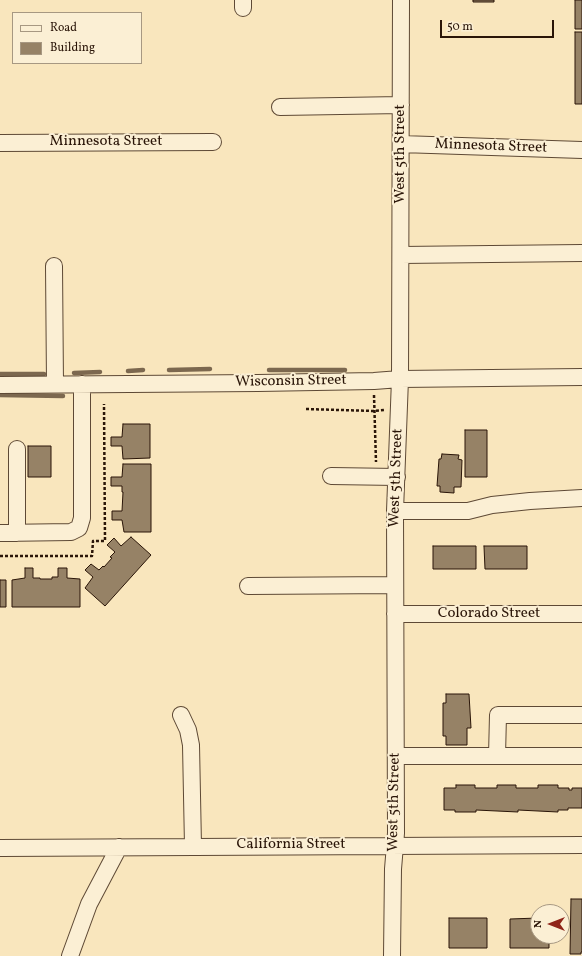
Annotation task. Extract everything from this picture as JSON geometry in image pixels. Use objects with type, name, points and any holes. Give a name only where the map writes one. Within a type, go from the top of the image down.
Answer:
[{"type":"street","name":"West 5th Street","points":[[392,956],[396,756],[396,510],[400,379],[401,0]]},
{"type":"street","points":[[280,106],[401,105]]},
{"type":"street","name":"Minnesota Street","points":[[0,143],[213,142]]},
{"type":"street","name":"Minnesota Street","points":[[401,144],[582,150]]},
{"type":"street","points":[[401,255],[582,253]]},
{"type":"street","points":[[54,266],[55,384]]},
{"type":"street","name":"Wisconsin Street","points":[[0,384],[374,381],[400,379],[582,377]]},
{"type":"street","points":[[0,533],[71,532],[79,528],[82,518],[82,384]]},
{"type":"street","points":[[17,449],[17,533]]},
{"type":"street","points":[[331,476],[397,477]]},
{"type":"street","points":[[396,510],[468,511],[492,505],[582,498]]},
{"type":"street","points":[[248,586],[395,584]]},
{"type":"street","name":"Colorado Street","points":[[395,614],[582,614]]},
{"type":"street","points":[[182,715],[188,730],[191,745],[193,846]]},
{"type":"street","points":[[497,756],[498,715],[582,715]]},
{"type":"street","points":[[396,756],[582,756]]},
{"type":"street","name":"California Street","points":[[0,848],[582,845]]},
{"type":"street","points":[[70,956],[89,904],[119,847]]},
{"type":"path","points":[[374,381],[377,477]]},
{"type":"path","points":[[306,409],[374,411],[399,409]]},
{"type":"building","points":[[473,0],[494,0],[494,2],[473,2]]},
{"type":"building","points":[[575,0],[582,0],[582,29],[575,29]]},
{"type":"building","points":[[575,32],[582,32],[582,104],[575,104]]},
{"type":"building","points":[[123,424],[150,424],[150,458],[123,459],[122,446],[111,446],[111,437],[122,437]]},
{"type":"building","points":[[465,430],[487,430],[487,477],[465,477]]},
{"type":"building","points":[[28,446],[51,446],[51,477],[28,477]]},
{"type":"building","points":[[442,454],[459,455],[458,459],[462,460],[461,487],[454,487],[454,493],[440,492],[440,486],[437,486],[439,459],[441,459]]},
{"type":"building","points":[[123,464],[151,464],[151,532],[124,532],[122,520],[112,520],[112,511],[122,511],[123,492],[122,486],[111,486],[111,477],[122,477]]},
{"type":"building","points":[[131,537],[151,555],[105,606],[85,588],[93,577],[85,570],[91,564],[99,570],[103,566],[104,567],[115,552],[107,545],[114,538],[121,546]]},
{"type":"building","points":[[433,546],[476,546],[476,569],[433,569]]},
{"type":"building","points":[[484,546],[527,546],[527,569],[485,569]]},
{"type":"building","points":[[25,568],[33,568],[33,578],[52,579],[52,577],[58,577],[58,568],[67,568],[67,578],[80,579],[80,607],[12,607],[12,580],[25,578]]},
{"type":"building","points":[[0,580],[6,580],[6,607],[0,607]]},
{"type":"building","points":[[446,694],[469,694],[471,728],[467,728],[467,745],[446,745],[446,736],[443,736],[443,703],[446,703]]},
{"type":"building","points":[[456,785],[475,785],[475,788],[497,788],[497,785],[516,785],[516,788],[538,788],[538,785],[558,785],[558,788],[569,788],[569,790],[572,790],[572,788],[582,788],[582,808],[568,808],[568,810],[558,810],[558,812],[476,810],[476,812],[455,812],[455,810],[444,810],[444,788],[456,788]]},
{"type":"building","points":[[571,899],[582,899],[581,954],[570,954]]},
{"type":"building","points":[[449,918],[487,918],[487,948],[449,948]]},
{"type":"building","points":[[530,918],[530,944],[549,944],[549,948],[510,948],[510,919]]},
{"type":"waterway","points":[[169,370],[210,369]]},
{"type":"waterway","points":[[128,371],[143,370]]},
{"type":"waterway","points":[[269,370],[345,370]]},
{"type":"waterway","points":[[74,373],[100,372]]},
{"type":"waterway","points":[[0,374],[44,374]]},
{"type":"waterway","points":[[0,395],[63,396]]}]
